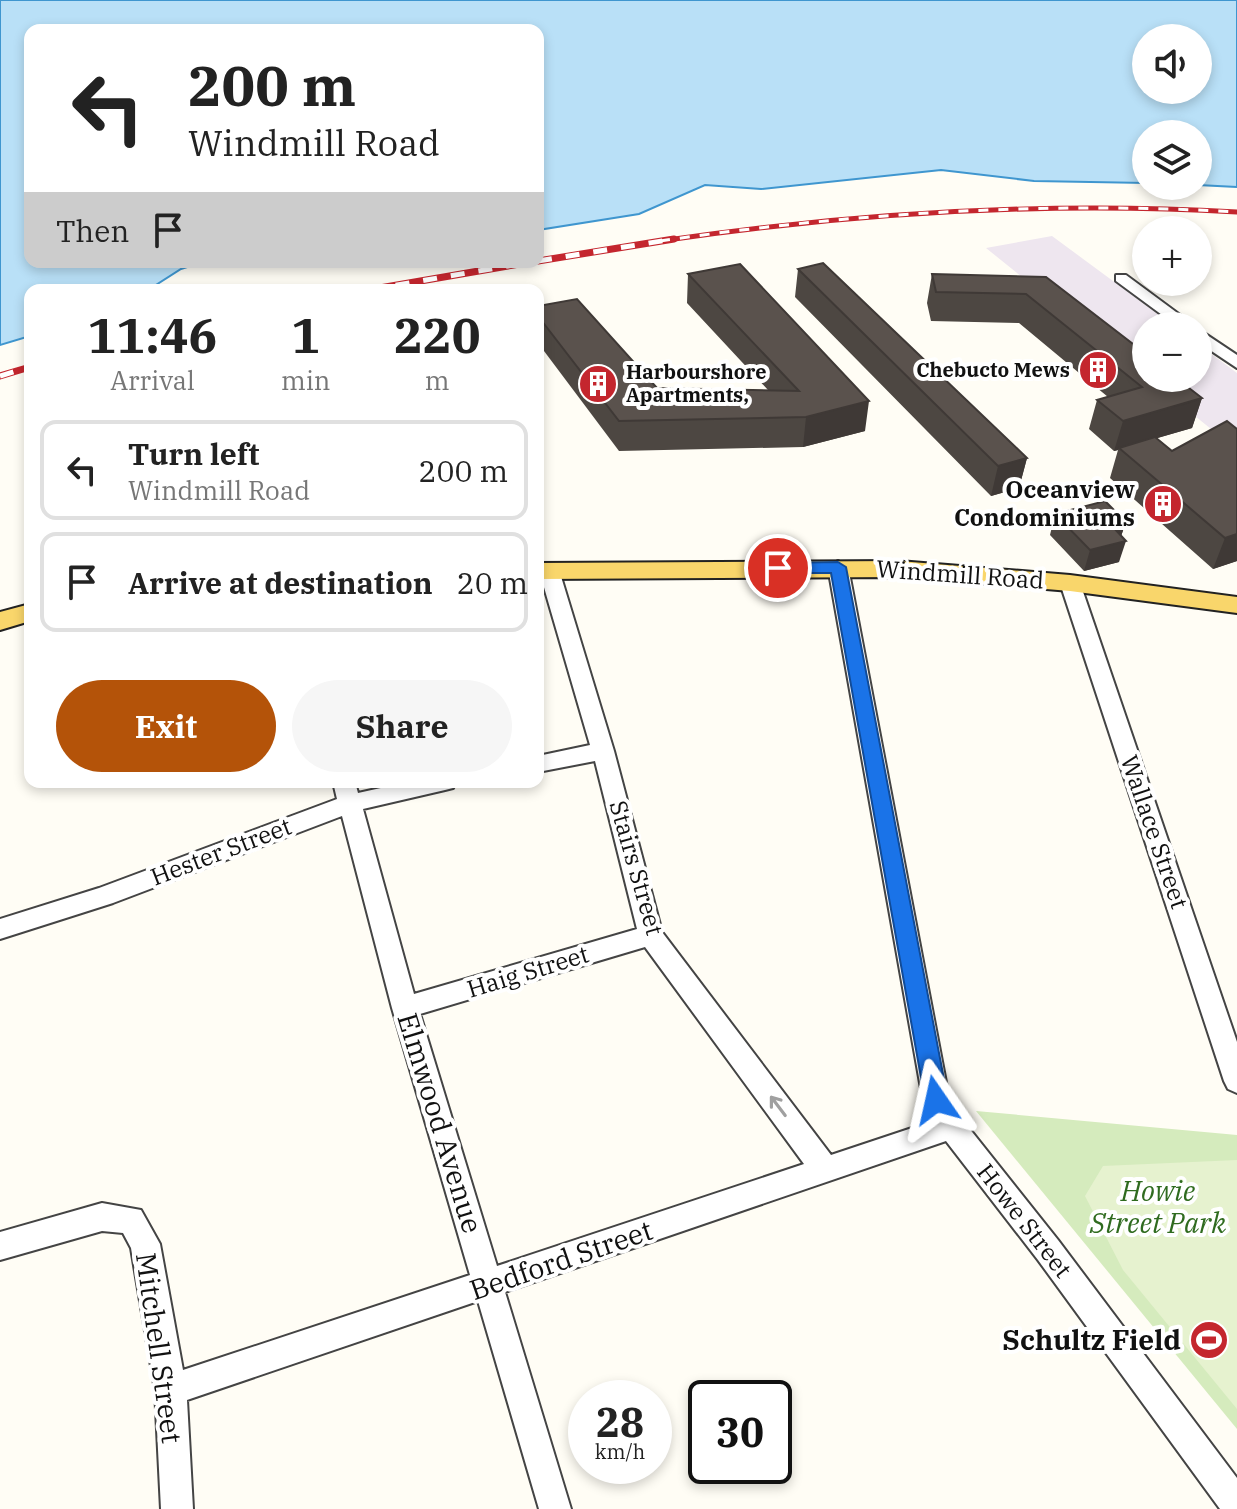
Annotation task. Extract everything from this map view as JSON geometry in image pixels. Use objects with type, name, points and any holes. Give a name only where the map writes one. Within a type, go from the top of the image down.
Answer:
[{"type":"main road","name":"Windmill Road","points":[[544,571],[838,567],[1070,583],[1237,605]]},
{"type":"main road","points":[[0,621],[24,614]]},
{"type":"street","points":[[1121,278],[1168,312]]},
{"type":"street","points":[[1212,344],[1237,363]]},
{"type":"street","name":"Howe Street","points":[[838,567],[936,1100],[951,1127],[1048,1250],[1237,1505]]},
{"type":"street","name":"Stairs Street","points":[[544,571],[603,751],[642,893],[650,935],[824,1168]]},
{"type":"street","name":"Wallace Street","points":[[1070,583],[1237,1081]]},
{"type":"street","points":[[544,763],[603,751]]},
{"type":"street","name":"Hester Street","points":[[0,929],[105,896],[346,793],[391,788]]},
{"type":"street","name":"Elmwood Avenue","points":[[346,793],[405,1008],[555,1509]]},
{"type":"street","name":"Haig Street","points":[[405,1008],[650,935]]},
{"type":"street","name":"Bedford Street","points":[[171,1390],[488,1286],[824,1168],[951,1127]]},
{"type":"street","name":"Mitchell Street","points":[[0,1246],[102,1217],[131,1220],[145,1244],[171,1390],[177,1509]]},
{"type":"shaded area","points":[[1052,236],[1155,312],[1132,312],[1132,366],[986,248]]},
{"type":"shaded area","points":[[1212,354],[1237,373],[1237,450],[1165,392],[1212,392]]},
{"type":"green space","name":"Howie Street Park","points":[[976,1111],[1237,1135],[1237,1429]]},
{"type":"green space","name":"Schultz Field","points":[[1237,1160],[1237,1409],[1123,1270],[1085,1196],[1103,1166]]},
{"type":"water","points":[[0,0],[1237,0],[1237,187],[1212,186],[1212,120],[1132,120],[1132,183],[1034,181],[941,170],[761,189],[705,185],[639,214],[544,229],[544,24],[24,24],[24,268],[184,268],[157,284],[24,284],[24,338],[0,345]]},
{"type":"building","points":[[823,263],[1027,458],[998,466],[798,269]]},
{"type":"building","points":[[740,264],[869,401],[806,417],[619,421],[544,324],[544,305],[577,299],[657,388],[799,391],[688,274]]},
{"type":"building","points":[[932,274],[1046,277],[1132,343],[1132,379],[1026,294],[936,292]]},
{"type":"building","points":[[1132,390],[1194,392],[1202,398],[1123,421],[1097,400]]},
{"type":"building","points":[[1227,421],[1237,429],[1237,534],[1225,538],[1119,448],[1155,437],[1172,451]]},
{"type":"building","points":[[1105,501],[1126,522],[1112,526],[1126,541],[1090,550],[1055,514]]},
{"type":"railway","points":[[672,239],[804,223],[948,212],[1092,208],[1237,212]]},
{"type":"railway","points":[[544,260],[672,239]]},
{"type":"railway","points":[[660,241],[672,239]]},
{"type":"railway","points":[[403,284],[496,268]]},
{"type":"railway","points":[[0,376],[24,369]]},
{"type":"place","name":"Chebucto Mews","points":[[1098,370]]},
{"type":"place","name":"Harbourshore Apartments,","points":[[598,384]]},
{"type":"place","name":"Oceanview Condominiums","points":[[1163,504]]},
{"type":"place","name":"Schultz Field","points":[[1209,1340]]},
{"type":"route","points":[[778,568],[838,567],[936,1100]]}]
